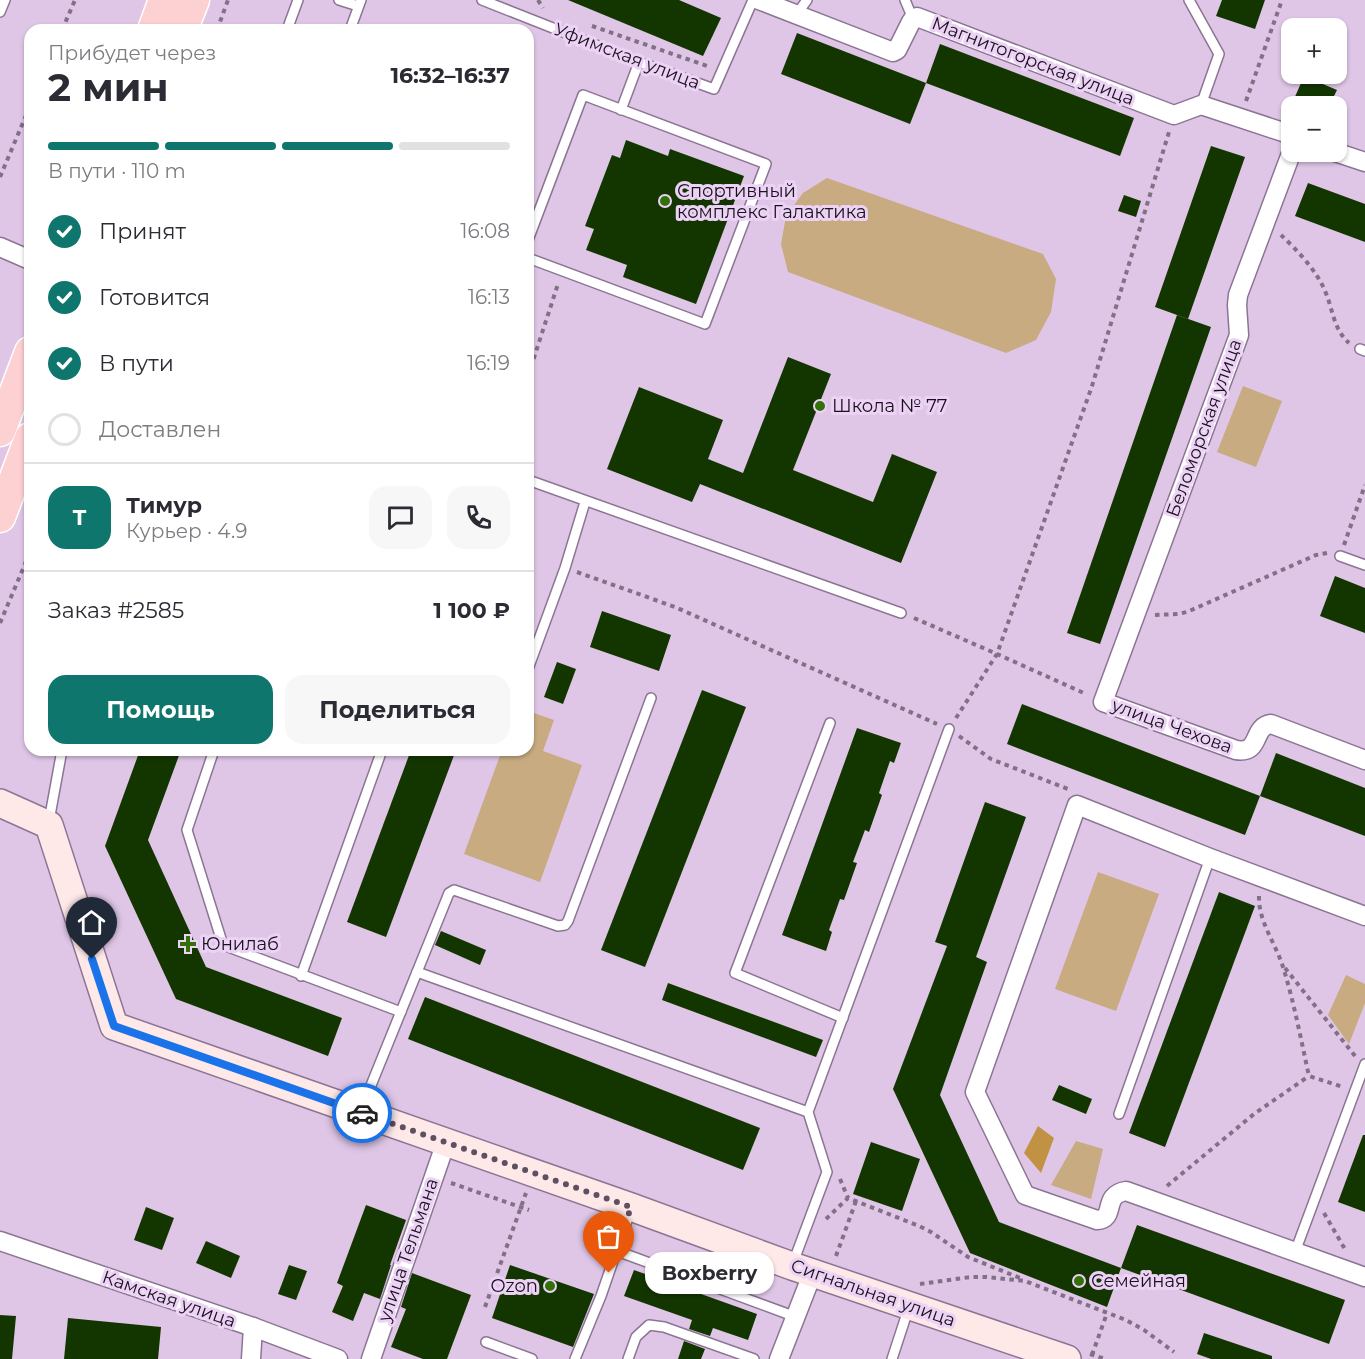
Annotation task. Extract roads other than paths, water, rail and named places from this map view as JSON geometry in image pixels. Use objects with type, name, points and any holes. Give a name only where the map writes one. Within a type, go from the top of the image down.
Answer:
[{"type":"main road","points":[[155,24],[164,0]]},
{"type":"main road","points":[[184,24],[194,0]]},
{"type":"main road","points":[[0,431],[24,368]]},
{"type":"main road","points":[[0,517],[24,454]]},
{"type":"street","name":"Магнитогорская улица","points":[[759,0],[801,7],[893,52],[897,50],[913,19],[917,17],[1174,115],[1202,105]]},
{"type":"street","points":[[1202,105],[1281,131]]},
{"type":"street","points":[[1347,156],[1365,162]]},
{"type":"street","name":"Беломорская улица","points":[[1103,702],[1239,335],[1238,296],[1288,162]]},
{"type":"street","points":[[0,246],[24,257]]},
{"type":"street","name":"улица Чехова","points":[[1103,702],[1236,750],[1245,751],[1253,747],[1262,727],[1270,724],[1365,760]]},
{"type":"street","points":[[0,803],[49,825]]},
{"type":"street","points":[[1362,1276],[1126,1191],[1117,1192],[1102,1220],[1025,1195],[975,1092],[1077,805],[1365,916]]},
{"type":"street","name":"Сигнальная улица","points":[[49,825],[114,1026],[803,1269],[915,1294],[1080,1357]]},
{"type":"street","name":"улица Тельмана","points":[[371,1359],[446,1142]]},
{"type":"street","name":"Камская улица","points":[[0,1241],[253,1327],[338,1359]]},
{"type":"street","points":[[779,1359],[796,1317],[803,1269]]},
{"type":"street","points":[[251,1359],[253,1327]]},
{"type":"lane","points":[[0,12],[5,0]]},
{"type":"lane","points":[[289,24],[298,0]]},
{"type":"lane","points":[[339,0],[359,3],[352,24]]},
{"type":"lane","name":"Уфимская улица","points":[[483,0],[714,89],[753,0]]},
{"type":"lane","points":[[905,0],[913,19]]},
{"type":"lane","points":[[1188,0],[1218,54],[1202,105]]},
{"type":"lane","points":[[621,110],[639,62]]},
{"type":"lane","points":[[534,224],[583,95],[766,164],[705,324],[534,260]]},
{"type":"lane","points":[[534,482],[901,613]]},
{"type":"lane","points":[[534,653],[565,568],[585,502]]},
{"type":"lane","points":[[1340,556],[1365,565]]},
{"type":"lane","points":[[361,1112],[449,893],[454,890],[558,926],[565,925],[568,921],[651,698]]},
{"type":"lane","points":[[830,723],[735,973],[843,1018]]},
{"type":"lane","points":[[803,1269],[827,1172],[808,1112],[949,729]]},
{"type":"lane","points":[[49,825],[61,756]]},
{"type":"lane","points":[[212,756],[187,830],[223,945],[401,1012]]},
{"type":"lane","points":[[301,976],[379,756]]},
{"type":"lane","points":[[1119,1114],[1210,858]]},
{"type":"lane","points":[[417,972],[808,1112]]},
{"type":"lane","points":[[1295,1252],[1364,1066]]},
{"type":"lane","points":[[575,1359],[601,1296],[631,1207]]},
{"type":"lane","points":[[617,1251],[796,1317]]},
{"type":"lane","points":[[892,1359],[915,1294]]},
{"type":"lane","points":[[628,1359],[636,1337],[649,1325],[664,1327],[754,1359]]},
{"type":"lane","points":[[486,1342],[532,1359]]},
{"type":"place","name":"Спортивный комплекс Галактика","points":[[665,201]]},
{"type":"place","name":"Школа № 77","points":[[820,406]]},
{"type":"place","name":"Юнилаб","points":[[188,944]]},
{"type":"place","name":"Boxberry","points":[[609,1273]]},
{"type":"place","name":"Семейная","points":[[1079,1281]]},
{"type":"place","name":"Ozon","points":[[550,1286]]}]
